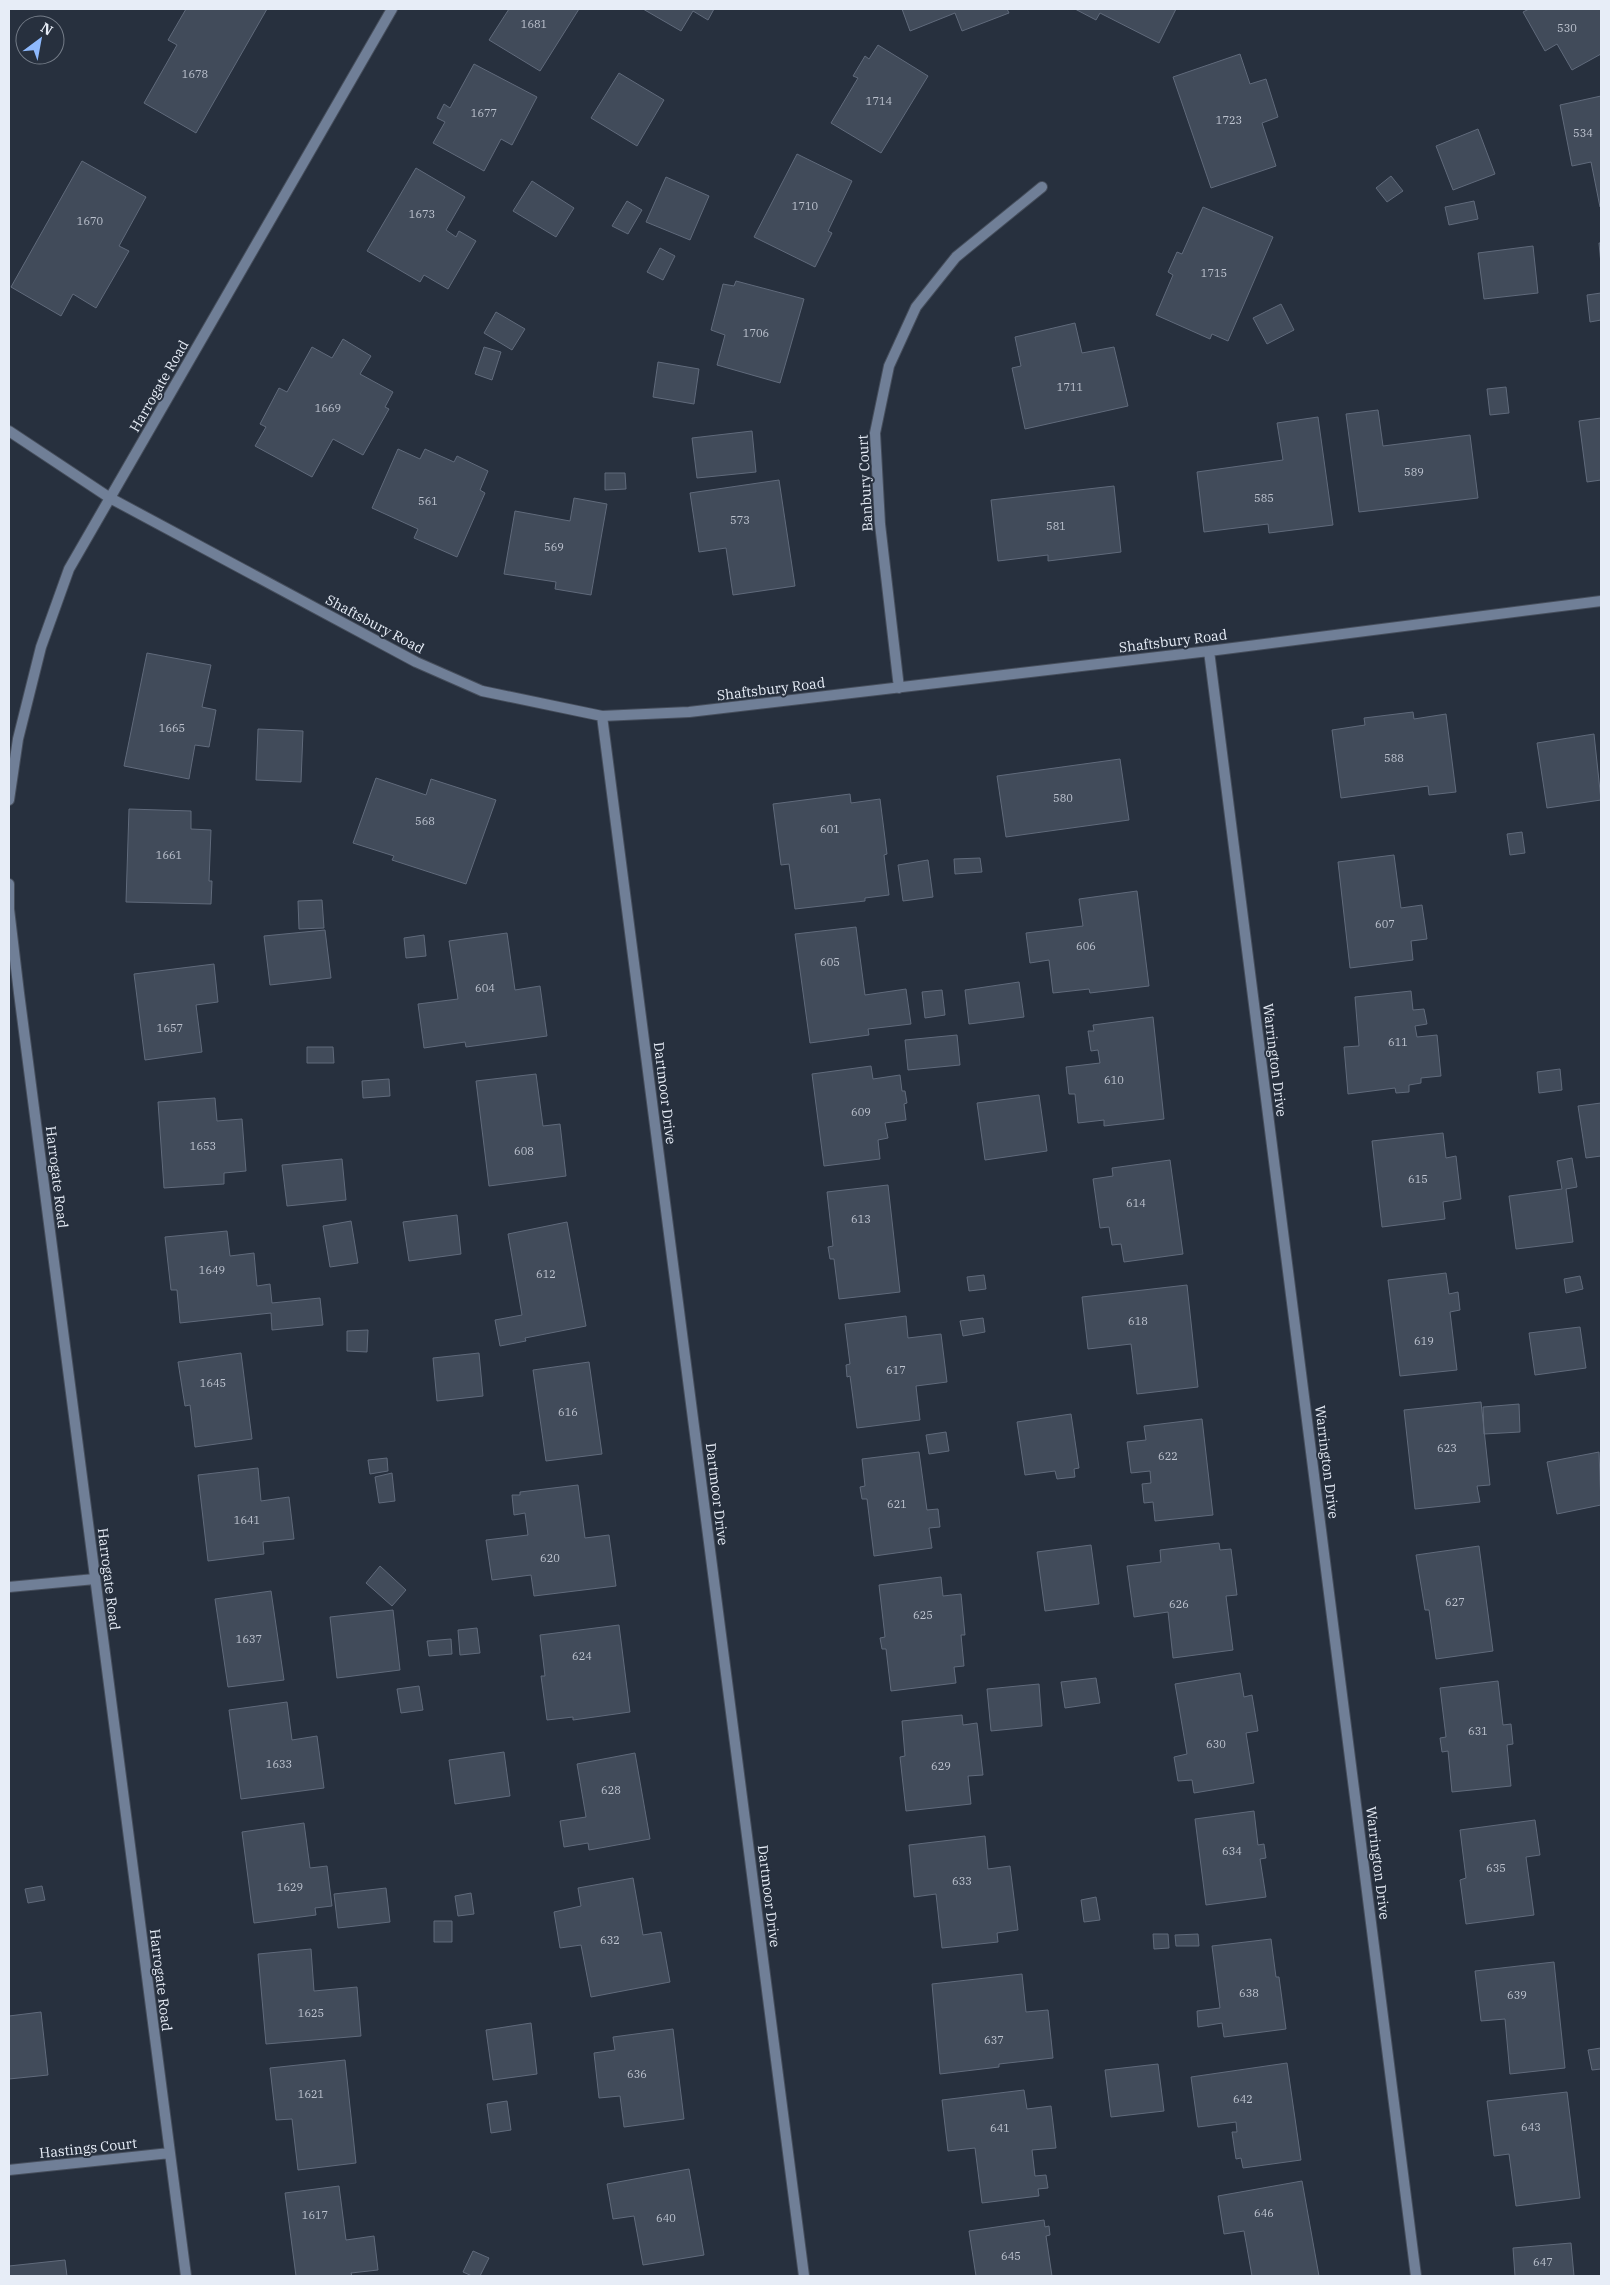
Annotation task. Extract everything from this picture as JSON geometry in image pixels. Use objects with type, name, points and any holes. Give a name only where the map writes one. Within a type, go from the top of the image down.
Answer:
[{"type":"street","name":"Harrogate Road","points":[[9,800],[18,739],[41,647],[69,569],[392,9]]},
{"type":"street","name":"Banbury Court","points":[[899,688],[880,524],[875,433],[889,366],[916,306],[956,257],[1042,187]]},
{"type":"street","name":"Shaftsbury Road","points":[[9,431],[110,498],[424,666],[482,691],[602,716],[689,712],[899,688],[1210,651],[1601,601]]},
{"type":"street","name":"Warrington Drive","points":[[1210,651],[1416,2276]]},
{"type":"street","name":"Dartmoor Drive","points":[[602,716],[804,2276]]},
{"type":"street","name":"Harrogate Road","points":[[9,884],[14,994],[95,1579],[186,2276]]},
{"type":"street","points":[[9,1587],[95,1579]]},
{"type":"street","name":"Hastings Court","points":[[9,2170],[170,2153]]},
{"type":"building","points":[[186,9],[267,9],[196,133],[144,103],[177,45],[168,40]]},
{"type":"building","points":[[509,9],[579,9],[540,71],[489,40]]},
{"type":"building","points":[[643,9],[714,9],[708,20],[693,11],[681,31]]},
{"type":"building","points":[[902,9],[1007,9],[1009,13],[962,31],[955,13],[910,31]]},
{"type":"building","points":[[1075,9],[1176,9],[1159,43],[1100,13],[1096,20]]},
{"type":"building","points":[[1529,9],[1601,9],[1601,54],[1572,70],[1557,44],[1545,51],[1523,12]]},
{"type":"building","points":[[878,45],[928,76],[881,153],[831,123],[858,78],[853,76],[865,56],[869,59]]},
{"type":"building","points":[[1240,54],[1250,84],[1266,79],[1278,117],[1262,123],[1276,166],[1211,188],[1173,77]]},
{"type":"building","points":[[474,64],[537,97],[512,145],[501,139],[484,171],[433,143],[445,122],[437,118],[444,104],[450,108]]},
{"type":"building","points":[[619,73],[664,100],[637,146],[591,118]]},
{"type":"building","points":[[1601,96],[1600,207],[1591,162],[1572,166],[1560,105]]},
{"type":"building","points":[[1478,129],[1495,174],[1453,190],[1436,146]]},
{"type":"building","points":[[797,154],[852,181],[828,231],[832,233],[815,267],[754,237]]},
{"type":"building","points":[[82,161],[146,197],[119,246],[129,251],[96,308],[73,294],[61,316],[11,287]]},
{"type":"building","points":[[416,168],[465,197],[446,230],[456,237],[459,231],[476,241],[448,289],[424,275],[420,282],[367,251]]},
{"type":"building","points":[[1391,176],[1403,191],[1387,202],[1376,188]]},
{"type":"building","points":[[666,177],[709,196],[690,240],[646,222]]},
{"type":"building","points":[[532,181],[574,208],[556,237],[513,211]]},
{"type":"building","points":[[627,201],[642,210],[628,234],[612,226]]},
{"type":"building","points":[[1474,201],[1478,219],[1449,225],[1445,207]]},
{"type":"building","points":[[1203,207],[1273,237],[1228,341],[1212,334],[1210,339],[1156,315],[1173,275],[1168,272],[1177,252],[1182,254]]},
{"type":"building","points":[[1599,243],[1601,243],[1601,264]]},
{"type":"building","points":[[1533,246],[1538,293],[1484,299],[1478,253]]},
{"type":"building","points":[[660,248],[675,256],[663,280],[647,272]]},
{"type":"building","points":[[736,281],[804,299],[780,383],[717,365],[725,335],[711,330],[723,284],[734,286]]},
{"type":"building","points":[[1601,293],[1601,320],[1590,322],[1587,295]]},
{"type":"building","points":[[1281,304],[1294,330],[1267,344],[1253,318]]},
{"type":"building","points":[[496,312],[525,329],[512,350],[484,333]]},
{"type":"building","points":[[1075,323],[1082,353],[1114,347],[1128,406],[1025,429],[1012,368],[1021,366],[1015,337]]},
{"type":"building","points":[[343,339],[371,356],[360,374],[393,392],[385,407],[389,409],[363,455],[333,439],[312,477],[255,446],[266,427],[260,424],[279,388],[287,392],[312,347],[332,358]]},
{"type":"building","points":[[484,347],[501,352],[492,380],[475,374]]},
{"type":"building","points":[[658,362],[699,369],[694,404],[653,397]]},
{"type":"building","points":[[1506,387],[1509,413],[1490,415],[1487,389]]},
{"type":"building","points":[[1378,410],[1383,446],[1470,435],[1478,498],[1359,512],[1346,414]]},
{"type":"building","points":[[1318,417],[1333,525],[1269,533],[1268,524],[1204,532],[1197,472],[1283,460],[1277,423]]},
{"type":"building","points":[[1601,418],[1601,480],[1587,482],[1579,421]]},
{"type":"building","points":[[752,431],[756,472],[697,478],[692,438]]},
{"type":"building","points":[[398,449],[420,459],[425,449],[454,462],[457,456],[488,471],[480,490],[485,493],[457,557],[414,538],[418,529],[372,508]]},
{"type":"building","points":[[605,473],[625,473],[626,489],[605,490]]},
{"type":"building","points":[[779,480],[795,586],[733,595],[726,548],[699,552],[690,493]]},
{"type":"building","points":[[1114,486],[1121,552],[1048,561],[1048,555],[998,561],[991,500]]},
{"type":"building","points":[[574,498],[607,504],[591,595],[555,589],[556,582],[504,574],[515,511],[570,521]]},
{"type":"building","points":[[147,653],[211,665],[202,707],[216,710],[209,747],[195,745],[189,779],[124,766]]},
{"type":"building","points":[[1413,712],[1414,719],[1446,714],[1456,792],[1429,795],[1428,786],[1341,798],[1332,730],[1365,725],[1364,718]]},
{"type":"building","points":[[258,729],[303,731],[301,782],[256,780]]},
{"type":"building","points":[[1594,734],[1601,800],[1547,808],[1537,743]]},
{"type":"building","points":[[1120,759],[1129,820],[1006,837],[997,776]]},
{"type":"building","points":[[376,778],[426,795],[431,779],[496,800],[466,884],[392,860],[394,856],[353,843]]},
{"type":"building","points":[[850,794],[851,803],[880,799],[887,854],[884,855],[889,895],[865,898],[865,901],[795,909],[789,864],[781,865],[773,804]]},
{"type":"building","points":[[129,809],[191,811],[191,829],[211,830],[209,881],[212,881],[211,904],[126,902]]},
{"type":"building","points":[[1522,832],[1525,853],[1510,855],[1507,834]]},
{"type":"building","points":[[1394,855],[1401,908],[1422,905],[1427,939],[1411,941],[1413,960],[1350,968],[1338,862]]},
{"type":"building","points":[[980,858],[982,872],[955,874],[954,859]]},
{"type":"building","points":[[928,860],[933,897],[903,901],[898,865]]},
{"type":"building","points":[[1137,891],[1149,986],[1090,993],[1089,989],[1053,993],[1049,960],[1030,963],[1026,933],[1083,926],[1079,899]]},
{"type":"building","points":[[322,900],[324,928],[299,929],[298,901]]},
{"type":"building","points":[[856,927],[865,995],[906,989],[911,1024],[868,1029],[869,1035],[810,1043],[795,934]]},
{"type":"building","points":[[325,930],[331,978],[270,985],[264,936]]},
{"type":"building","points":[[507,933],[515,990],[540,986],[547,1036],[466,1047],[465,1042],[424,1048],[418,1004],[458,999],[449,941]]},
{"type":"building","points":[[424,935],[426,956],[406,958],[404,938]]},
{"type":"building","points":[[214,964],[218,1002],[196,1005],[202,1052],[145,1060],[134,974]]},
{"type":"building","points":[[1019,982],[1024,1017],[969,1024],[965,990]]},
{"type":"building","points":[[942,990],[945,1015],[925,1018],[922,992]]},
{"type":"building","points":[[1411,991],[1413,1010],[1424,1009],[1427,1024],[1415,1026],[1417,1037],[1437,1035],[1441,1076],[1421,1078],[1421,1083],[1409,1085],[1409,1092],[1396,1093],[1395,1088],[1348,1094],[1344,1047],[1359,1046],[1355,997]]},
{"type":"building","points":[[1153,1017],[1164,1119],[1104,1126],[1104,1120],[1078,1123],[1075,1094],[1069,1094],[1066,1067],[1100,1063],[1098,1050],[1091,1051],[1088,1031],[1094,1031],[1093,1025]]},
{"type":"building","points":[[957,1035],[960,1065],[908,1070],[905,1040]]},
{"type":"building","points":[[307,1047],[333,1047],[334,1063],[307,1063]]},
{"type":"building","points":[[871,1066],[873,1079],[900,1075],[902,1091],[905,1091],[907,1103],[904,1104],[906,1120],[885,1123],[888,1138],[878,1140],[880,1159],[824,1166],[812,1074]]},
{"type":"building","points":[[1560,1069],[1562,1090],[1539,1093],[1537,1072]]},
{"type":"building","points":[[536,1074],[543,1126],[560,1124],[566,1176],[489,1186],[476,1081]]},
{"type":"building","points":[[389,1079],[390,1096],[363,1098],[362,1081]]},
{"type":"building","points":[[1039,1095],[1047,1151],[985,1160],[977,1103]]},
{"type":"building","points":[[215,1098],[217,1121],[242,1119],[246,1171],[224,1173],[224,1184],[164,1188],[158,1102]]},
{"type":"building","points":[[1601,1103],[1601,1156],[1586,1158],[1578,1106]]},
{"type":"building","points":[[1443,1133],[1446,1158],[1456,1156],[1461,1199],[1443,1202],[1445,1219],[1382,1227],[1372,1141]]},
{"type":"building","points":[[1572,1158],[1577,1187],[1566,1189],[1573,1242],[1516,1249],[1509,1196],[1562,1189],[1557,1161]]},
{"type":"building","points":[[342,1159],[346,1200],[287,1206],[282,1165]]},
{"type":"building","points":[[1170,1160],[1183,1254],[1124,1262],[1121,1244],[1112,1245],[1109,1227],[1100,1228],[1093,1179],[1113,1176],[1112,1168]]},
{"type":"building","points":[[888,1185],[900,1292],[839,1299],[834,1259],[830,1259],[828,1247],[833,1246],[827,1192]]},
{"type":"building","points":[[457,1215],[461,1254],[409,1261],[403,1222]]},
{"type":"building","points":[[351,1221],[358,1263],[330,1267],[323,1226]]},
{"type":"building","points":[[567,1222],[586,1326],[525,1338],[526,1341],[500,1346],[495,1320],[522,1315],[508,1234]]},
{"type":"building","points":[[227,1231],[230,1256],[254,1253],[257,1286],[270,1284],[272,1303],[320,1298],[323,1325],[272,1330],[271,1313],[180,1323],[177,1290],[171,1290],[165,1237]]},
{"type":"building","points":[[1446,1273],[1449,1294],[1458,1292],[1460,1310],[1450,1312],[1457,1370],[1400,1376],[1388,1280]]},
{"type":"building","points":[[984,1275],[986,1289],[969,1291],[967,1277]]},
{"type":"building","points":[[1580,1276],[1583,1289],[1566,1293],[1564,1279]]},
{"type":"building","points":[[1187,1285],[1198,1387],[1137,1394],[1131,1344],[1088,1349],[1082,1297]]},
{"type":"building","points":[[906,1316],[908,1338],[941,1334],[947,1382],[916,1386],[920,1420],[857,1428],[850,1376],[847,1377],[846,1365],[850,1364],[845,1324]]},
{"type":"building","points":[[983,1318],[985,1332],[963,1336],[960,1321]]},
{"type":"building","points":[[1580,1327],[1586,1368],[1535,1375],[1529,1333]]},
{"type":"building","points":[[368,1330],[367,1352],[347,1351],[347,1331]]},
{"type":"building","points":[[241,1353],[252,1439],[195,1447],[190,1405],[185,1406],[178,1362]]},
{"type":"building","points":[[479,1353],[483,1396],[437,1401],[433,1358]]},
{"type":"building","points":[[589,1362],[602,1454],[546,1461],[533,1370]]},
{"type":"building","points":[[1481,1402],[1490,1485],[1477,1486],[1480,1502],[1415,1509],[1404,1410]]},
{"type":"building","points":[[1519,1404],[1520,1432],[1484,1434],[1483,1407]]},
{"type":"building","points":[[1071,1414],[1079,1468],[1074,1469],[1075,1477],[1057,1479],[1055,1471],[1025,1475],[1017,1422]]},
{"type":"building","points":[[1202,1419],[1213,1515],[1155,1521],[1153,1502],[1144,1503],[1142,1484],[1151,1483],[1150,1471],[1131,1473],[1127,1442],[1146,1440],[1144,1426]]},
{"type":"building","points":[[946,1432],[949,1451],[929,1454],[926,1435]]},
{"type":"building","points":[[919,1452],[927,1510],[938,1509],[940,1527],[929,1528],[932,1548],[874,1556],[867,1499],[862,1499],[860,1487],[865,1486],[862,1459]]},
{"type":"building","points":[[1599,1452],[1601,1505],[1557,1514],[1547,1462]]},
{"type":"building","points":[[387,1458],[388,1471],[370,1474],[368,1460]]},
{"type":"building","points":[[258,1468],[261,1501],[289,1497],[294,1539],[263,1542],[264,1554],[208,1561],[198,1475]]},
{"type":"building","points":[[392,1473],[395,1501],[379,1503],[375,1477]]},
{"type":"building","points":[[578,1485],[585,1538],[609,1535],[616,1586],[534,1596],[531,1575],[492,1580],[486,1540],[528,1535],[525,1513],[514,1515],[512,1495],[520,1495],[520,1492]]},
{"type":"building","points":[[1219,1543],[1220,1550],[1231,1549],[1237,1595],[1226,1596],[1233,1650],[1173,1658],[1168,1612],[1134,1617],[1127,1566],[1161,1562],[1160,1550]]},
{"type":"building","points":[[1091,1545],[1099,1604],[1045,1611],[1037,1552]]},
{"type":"building","points":[[1479,1546],[1493,1651],[1436,1659],[1429,1610],[1425,1610],[1416,1555]]},
{"type":"building","points":[[380,1566],[406,1590],[392,1606],[366,1583]]},
{"type":"building","points":[[941,1577],[943,1596],[961,1594],[965,1635],[961,1635],[964,1666],[954,1667],[956,1683],[891,1691],[886,1649],[882,1649],[880,1638],[885,1637],[879,1585]]},
{"type":"building","points":[[271,1591],[284,1680],[228,1687],[215,1599]]},
{"type":"building","points":[[393,1610],[400,1670],[337,1678],[330,1617]]},
{"type":"building","points":[[619,1625],[630,1712],[573,1720],[573,1717],[547,1720],[541,1676],[545,1676],[540,1635]]},
{"type":"building","points":[[477,1628],[480,1653],[460,1655],[458,1630]]},
{"type":"building","points":[[451,1639],[452,1654],[429,1656],[427,1641]]},
{"type":"building","points":[[1240,1673],[1244,1697],[1252,1695],[1258,1731],[1246,1733],[1254,1783],[1194,1793],[1192,1780],[1178,1781],[1174,1757],[1187,1754],[1175,1684]]},
{"type":"building","points":[[1096,1678],[1100,1703],[1065,1708],[1061,1682]]},
{"type":"building","points":[[1498,1681],[1503,1725],[1511,1724],[1513,1744],[1507,1745],[1511,1786],[1452,1792],[1448,1751],[1442,1752],[1440,1738],[1446,1737],[1440,1688]]},
{"type":"building","points":[[1039,1684],[1042,1726],[991,1731],[987,1689]]},
{"type":"building","points":[[419,1686],[423,1710],[401,1713],[397,1689]]},
{"type":"building","points":[[287,1702],[292,1740],[317,1736],[324,1788],[241,1799],[229,1710]]},
{"type":"building","points":[[962,1715],[963,1725],[977,1723],[983,1775],[968,1776],[971,1804],[906,1811],[900,1757],[905,1756],[902,1721]]},
{"type":"building","points":[[504,1752],[510,1796],[455,1804],[449,1760]]},
{"type":"building","points":[[635,1753],[650,1839],[589,1850],[588,1843],[564,1847],[560,1821],[586,1817],[577,1764]]},
{"type":"building","points":[[1254,1811],[1258,1845],[1264,1844],[1266,1858],[1260,1859],[1266,1897],[1206,1905],[1195,1819]]},
{"type":"building","points":[[1535,1820],[1540,1855],[1526,1857],[1534,1915],[1466,1924],[1460,1880],[1466,1878],[1460,1830]]},
{"type":"building","points":[[304,1823],[310,1868],[327,1866],[332,1906],[315,1908],[316,1915],[254,1923],[242,1832]]},
{"type":"building","points":[[985,1836],[988,1869],[1010,1866],[1018,1930],[997,1933],[998,1942],[942,1948],[936,1894],[914,1897],[909,1845]]},
{"type":"building","points":[[633,1878],[643,1935],[661,1932],[670,1982],[591,1997],[581,1945],[560,1948],[554,1912],[581,1906],[578,1888]]},
{"type":"building","points":[[42,1886],[45,1900],[28,1903],[25,1889]]},
{"type":"building","points":[[386,1888],[390,1922],[338,1928],[334,1894]]},
{"type":"building","points":[[471,1893],[474,1914],[458,1916],[455,1896]]},
{"type":"building","points":[[1096,1897],[1100,1920],[1084,1922],[1081,1900]]},
{"type":"building","points":[[434,1921],[452,1921],[452,1942],[434,1942]]},
{"type":"building","points":[[1153,1934],[1168,1934],[1169,1948],[1154,1949]]},
{"type":"building","points":[[1198,1934],[1199,1946],[1176,1946],[1175,1935]]},
{"type":"building","points":[[1271,1939],[1276,1977],[1279,1977],[1286,2029],[1224,2037],[1222,2023],[1198,2027],[1197,2011],[1220,2008],[1212,1946]]},
{"type":"building","points":[[311,1949],[314,1991],[357,1987],[361,2036],[266,2044],[258,1954]]},
{"type":"building","points":[[1554,1962],[1565,2068],[1510,2074],[1505,2019],[1481,2021],[1475,1971]]},
{"type":"building","points":[[1022,1974],[1026,2012],[1048,2010],[1053,2058],[999,2064],[999,2067],[940,2074],[932,1984]]},
{"type":"building","points":[[41,2012],[48,2075],[9,2079],[9,2016]]},
{"type":"building","points":[[531,2023],[537,2074],[493,2080],[486,2030]]},
{"type":"building","points":[[673,2029],[684,2119],[624,2127],[620,2096],[599,2098],[594,2053],[615,2050],[613,2037]]},
{"type":"building","points":[[1601,2048],[1601,2069],[1592,2070],[1588,2050]]},
{"type":"building","points":[[345,2060],[356,2163],[298,2170],[292,2119],[276,2120],[270,2068]]},
{"type":"building","points":[[1287,2063],[1301,2160],[1243,2168],[1241,2158],[1236,2159],[1232,2132],[1237,2132],[1236,2122],[1198,2127],[1191,2077]]},
{"type":"building","points":[[1158,2064],[1164,2111],[1111,2117],[1105,2070]]},
{"type":"building","points":[[1024,2090],[1027,2109],[1051,2106],[1056,2148],[1032,2150],[1035,2176],[1046,2175],[1048,2188],[1038,2189],[1039,2196],[982,2203],[975,2148],[948,2151],[942,2100]]},
{"type":"building","points":[[1567,2092],[1580,2198],[1516,2206],[1509,2154],[1494,2156],[1487,2101]]},
{"type":"building","points":[[507,2101],[511,2130],[491,2133],[487,2104]]},
{"type":"building","points":[[689,2169],[704,2255],[643,2265],[634,2216],[613,2219],[607,2184]]},
{"type":"building","points":[[1302,2181],[1319,2276],[1252,2276],[1244,2231],[1224,2234],[1218,2196]]},
{"type":"building","points":[[339,2186],[346,2240],[374,2236],[378,2270],[351,2273],[352,2276],[296,2276],[285,2193]]},
{"type":"building","points":[[1044,2220],[1045,2227],[1049,2226],[1050,2235],[1046,2236],[1052,2276],[976,2276],[969,2231]]},
{"type":"building","points":[[1571,2243],[1574,2276],[1515,2276],[1513,2248]]},
{"type":"building","points":[[473,2251],[489,2258],[480,2276],[472,2276],[463,2272]]},
{"type":"building","points":[[65,2260],[67,2276],[9,2276],[9,2266]]}]
